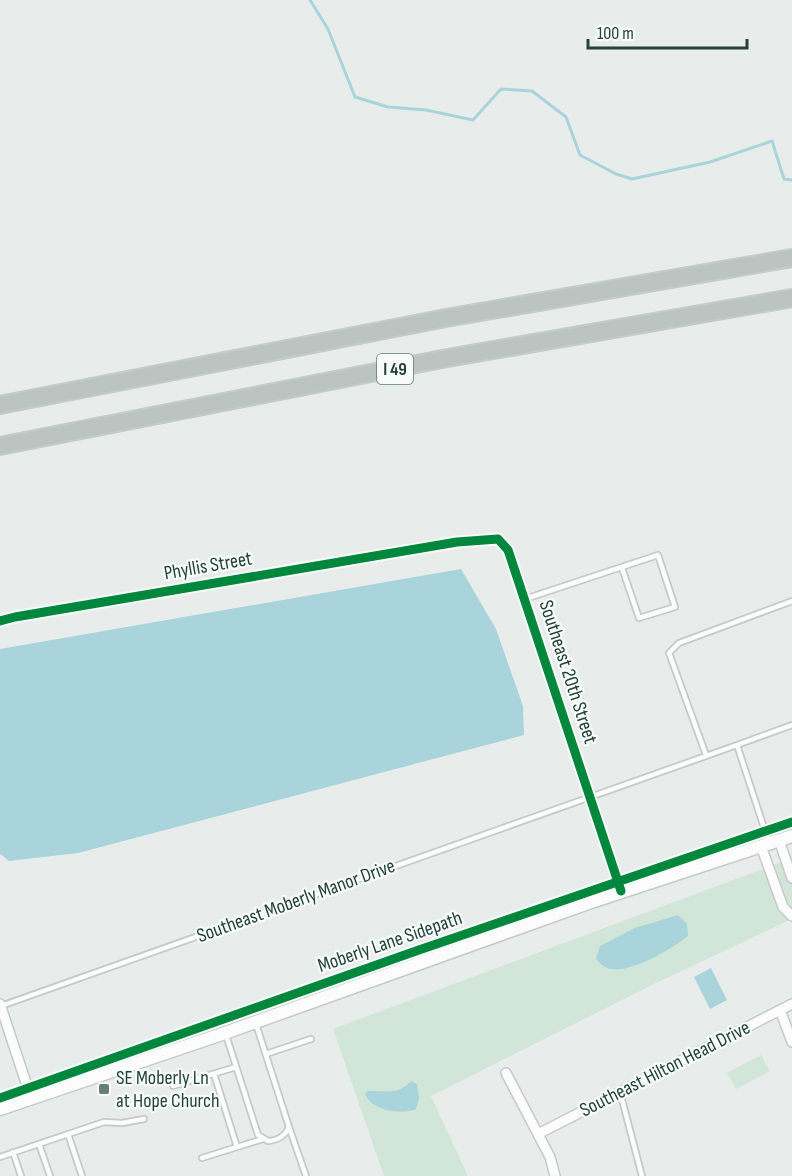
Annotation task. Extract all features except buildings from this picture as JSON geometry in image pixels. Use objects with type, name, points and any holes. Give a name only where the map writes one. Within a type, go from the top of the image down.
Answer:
[{"type":"highway","name":"I 49","points":[[0,405],[467,314],[792,258]]},
{"type":"highway","name":"I 49","points":[[0,446],[442,359],[792,298]]},
{"type":"street","name":"Southeast 20th Street","points":[[423,548],[485,538],[498,539],[508,550],[621,891]]},
{"type":"street","name":"Phyllis Street","points":[[0,621],[423,548]]},
{"type":"street","points":[[0,1109],[225,1033],[621,891],[792,836]]},
{"type":"street","points":[[770,843],[792,878]]},
{"type":"street","points":[[770,843],[783,907],[792,916]]},
{"type":"street","name":"Southeast Hilton Head Drive","points":[[538,1134],[792,1004]]},
{"type":"street","points":[[0,1005],[31,1098]]},
{"type":"street","points":[[780,1010],[792,1042]]},
{"type":"street","points":[[506,1073],[550,1157],[555,1176]]},
{"type":"lane","points":[[525,599],[658,555],[675,607],[639,618],[622,568]]},
{"type":"lane","points":[[706,756],[669,653],[679,643],[792,601]]},
{"type":"lane","name":"Southeast Moberly Manor Drive","points":[[0,1005],[792,725]]},
{"type":"lane","points":[[737,745],[770,843]]},
{"type":"lane","points":[[256,1022],[306,1176]]},
{"type":"lane","points":[[225,1033],[258,1135],[268,1141],[280,1138],[289,1127]]},
{"type":"lane","points":[[266,1054],[311,1039]]},
{"type":"lane","points":[[173,1086],[236,1067]]},
{"type":"lane","points":[[214,1074],[237,1147]]},
{"type":"lane","points":[[620,1092],[642,1176]]},
{"type":"lane","points":[[0,1157],[104,1122],[122,1123],[144,1119]]},
{"type":"lane","points":[[68,1134],[82,1176]]},
{"type":"lane","points":[[202,1158],[263,1139]]},
{"type":"lane","points":[[39,1144],[50,1176]]},
{"type":"lane","points":[[13,1152],[21,1176]]},
{"type":"green space","points":[[792,858],[792,919],[656,983],[431,1096],[468,1176],[384,1176],[333,1029]]},
{"type":"green space","points":[[761,1055],[770,1071],[736,1089],[727,1073]]},
{"type":"water","points":[[461,569],[496,629],[523,706],[524,735],[78,853],[9,861],[0,854],[0,649]]},
{"type":"water","points":[[678,915],[687,924],[688,936],[661,954],[637,965],[616,969],[607,968],[596,959],[600,946],[635,928]]},
{"type":"water","points":[[711,968],[727,1000],[710,1009],[694,977]]},
{"type":"water","points":[[411,1081],[417,1084],[419,1098],[416,1109],[410,1111],[380,1108],[365,1094],[367,1091],[401,1089]]},
{"type":"waterway","points":[[310,0],[328,29],[355,97],[388,107],[426,110],[473,120],[501,89],[532,91],[566,117],[580,155],[616,174],[632,179],[710,162],[772,141],[784,179],[792,180]]},
{"type":"cycle path","points":[[0,621],[457,542],[498,539],[508,550],[621,891]]},
{"type":"cycle path","name":"Moberly Lane Sidepath","points":[[0,1098],[416,951],[792,822]]},
{"type":"place","name":"SE Moberly Ln at Hope Church","points":[[104,1089]]}]
